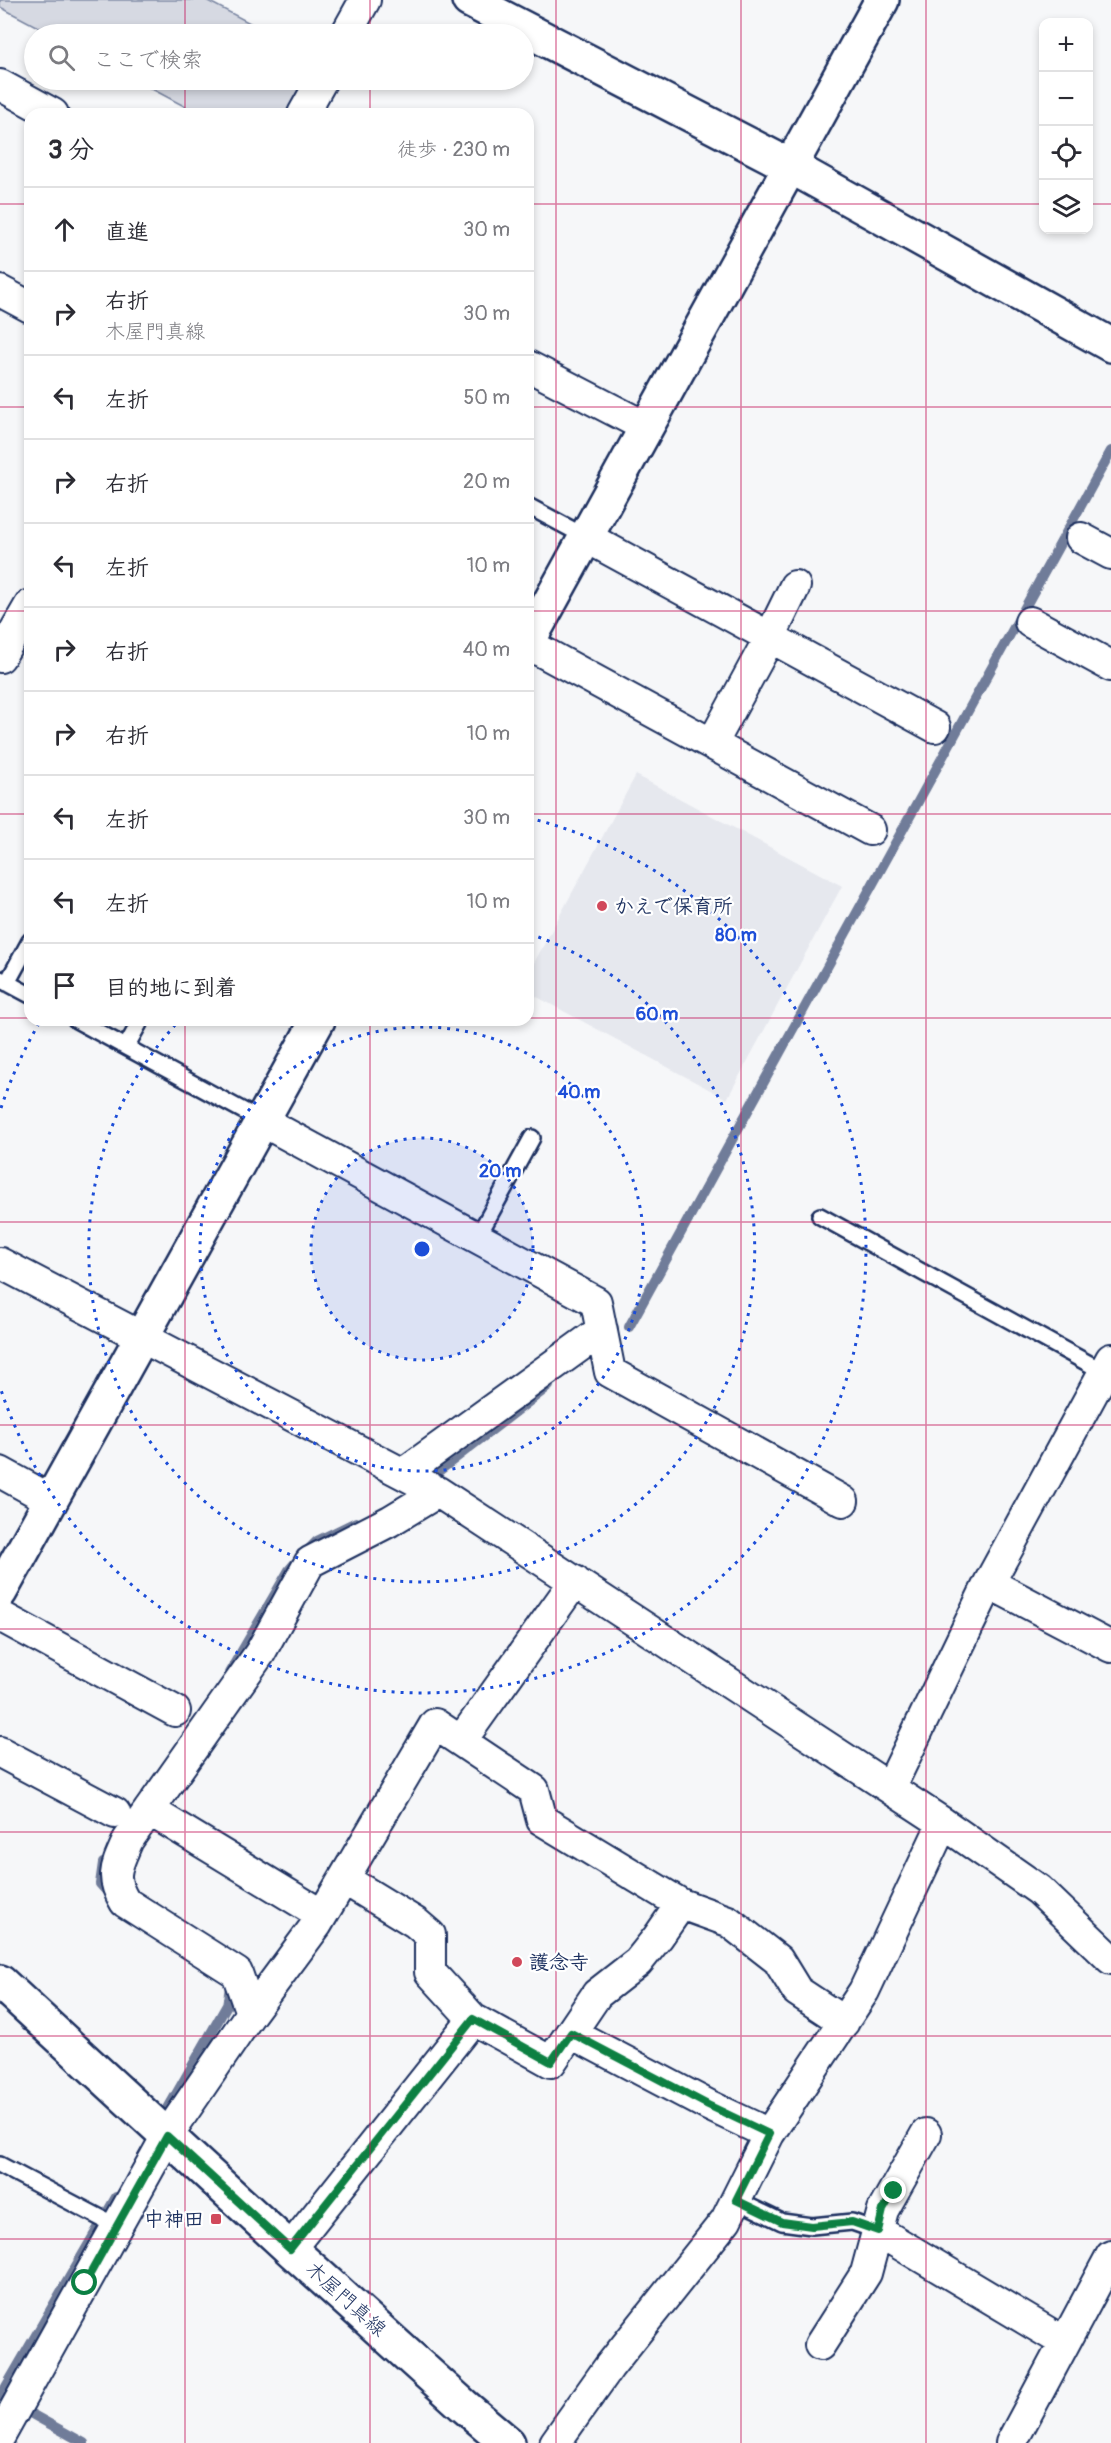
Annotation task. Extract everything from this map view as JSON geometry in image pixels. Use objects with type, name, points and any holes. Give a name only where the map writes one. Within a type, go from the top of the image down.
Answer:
[{"type":"street","points":[[352,24],[365,0]]},
{"type":"street","points":[[469,0],[515,24]]},
{"type":"street","points":[[534,632],[882,0]]},
{"type":"street","points":[[534,34],[790,166],[1111,345]]},
{"type":"street","points":[[0,85],[42,108]]},
{"type":"street","points":[[306,108],[316,90]]},
{"type":"street","points":[[0,291],[24,304]]},
{"type":"street","points":[[534,369],[646,427]]},
{"type":"street","points":[[586,537],[935,727]]},
{"type":"street","points":[[1081,538],[1111,554]]},
{"type":"street","points":[[712,744],[795,586]]},
{"type":"street","points":[[0,657],[24,615]]},
{"type":"street","points":[[1030,622],[1111,666]]},
{"type":"street","points":[[534,646],[870,830]]},
{"type":"street","points":[[0,1592],[315,1026]]},
{"type":"street","points":[[262,1121],[596,1302],[610,1372],[843,1501]]},
{"type":"street","points":[[0,1263],[420,1482],[575,1581],[944,1824],[1039,1890],[1111,1959]]},
{"type":"street","points":[[250,2013],[237,1973],[125,1902],[115,1886],[117,1868],[128,1840],[260,1653],[310,1562],[390,1521],[420,1482],[602,1330]]},
{"type":"street","points":[[890,1788],[989,1583],[1107,1365]]},
{"type":"street","points":[[0,1472],[51,1500]]},
{"type":"street","points":[[461,1741],[575,1581]]},
{"type":"street","points":[[989,1583],[1111,1647]]},
{"type":"street","points":[[0,1616],[175,1711]]},
{"type":"street","points":[[8,2419],[106,2221],[250,2013],[322,1915],[435,1724],[534,1790],[542,1820],[681,1904],[728,1921],[778,1960],[797,1990],[844,2022]]},
{"type":"street","points":[[0,1752],[115,1813]]},
{"type":"street","points":[[149,1810],[322,1915]]},
{"type":"street","points":[[555,2443],[609,2367],[726,2220],[769,2134],[864,1991],[944,1824]]},
{"type":"street","points":[[344,1879],[416,1923],[430,1935],[430,1972],[473,2019],[551,2062],[597,1994],[638,1962],[681,1904]]},
{"type":"street","name":"木屋門真線","points":[[0,1982],[290,2249],[508,2443]]},
{"type":"street","points":[[290,2249],[473,2019]]},
{"type":"street","points":[[571,2033],[708,2105],[769,2134]]},
{"type":"street","points":[[820,2346],[866,2273],[883,2210],[926,2134]]},
{"type":"street","points":[[878,2231],[1064,2342]]},
{"type":"street","points":[[1011,2443],[1111,2256]]},
{"type":"lane","points":[[534,509],[586,537]]},
{"type":"lane","points":[[24,950],[4,981],[24,992]]},
{"type":"lane","points":[[87,1026],[262,1121]]},
{"type":"lane","points":[[126,1047],[138,1026]]},
{"type":"lane","points":[[477,1238],[532,1138]]},
{"type":"lane","points":[[819,1216],[1107,1365]]},
{"type":"lane","points":[[0,2165],[106,2221]]},
{"type":"lane","points":[[736,2200],[782,2222],[812,2226],[852,2222],[878,2231]]},
{"type":"shaded area","points":[[0,0],[206,0],[252,24],[32,24],[0,7]]},
{"type":"shaded area","points":[[154,90],[304,90],[294,108],[188,108]]},
{"type":"shaded area","points":[[636,775],[842,886],[727,1099],[534,995],[534,963]]},
{"type":"waterway","points":[[629,1327],[1111,451]]},
{"type":"waterway","points":[[426,1481],[549,1386]]},
{"type":"waterway","points":[[306,1552],[317,1541],[356,1522]]},
{"type":"waterway","points":[[229,1673],[295,1563]]},
{"type":"waterway","points":[[103,1863],[100,1884],[110,1895]]},
{"type":"waterway","points":[[159,2124],[227,2005],[231,1981]]},
{"type":"waterway","points":[[0,2397],[116,2197]]},
{"type":"waterway","points":[[19,2407],[84,2443]]},
{"type":"place","name":"かえで保育所","points":[[602,906]]},
{"type":"place","name":"護念寺","points":[[517,1962]]},
{"type":"place","name":"中神田","points":[[216,2219]]},
{"type":"route","points":[[85,2283],[167,2136],[290,2249],[473,2019],[551,2062],[571,2033],[708,2105],[769,2134],[736,2200],[782,2222],[812,2226],[852,2222],[878,2231],[883,2210],[894,2191]]}]
